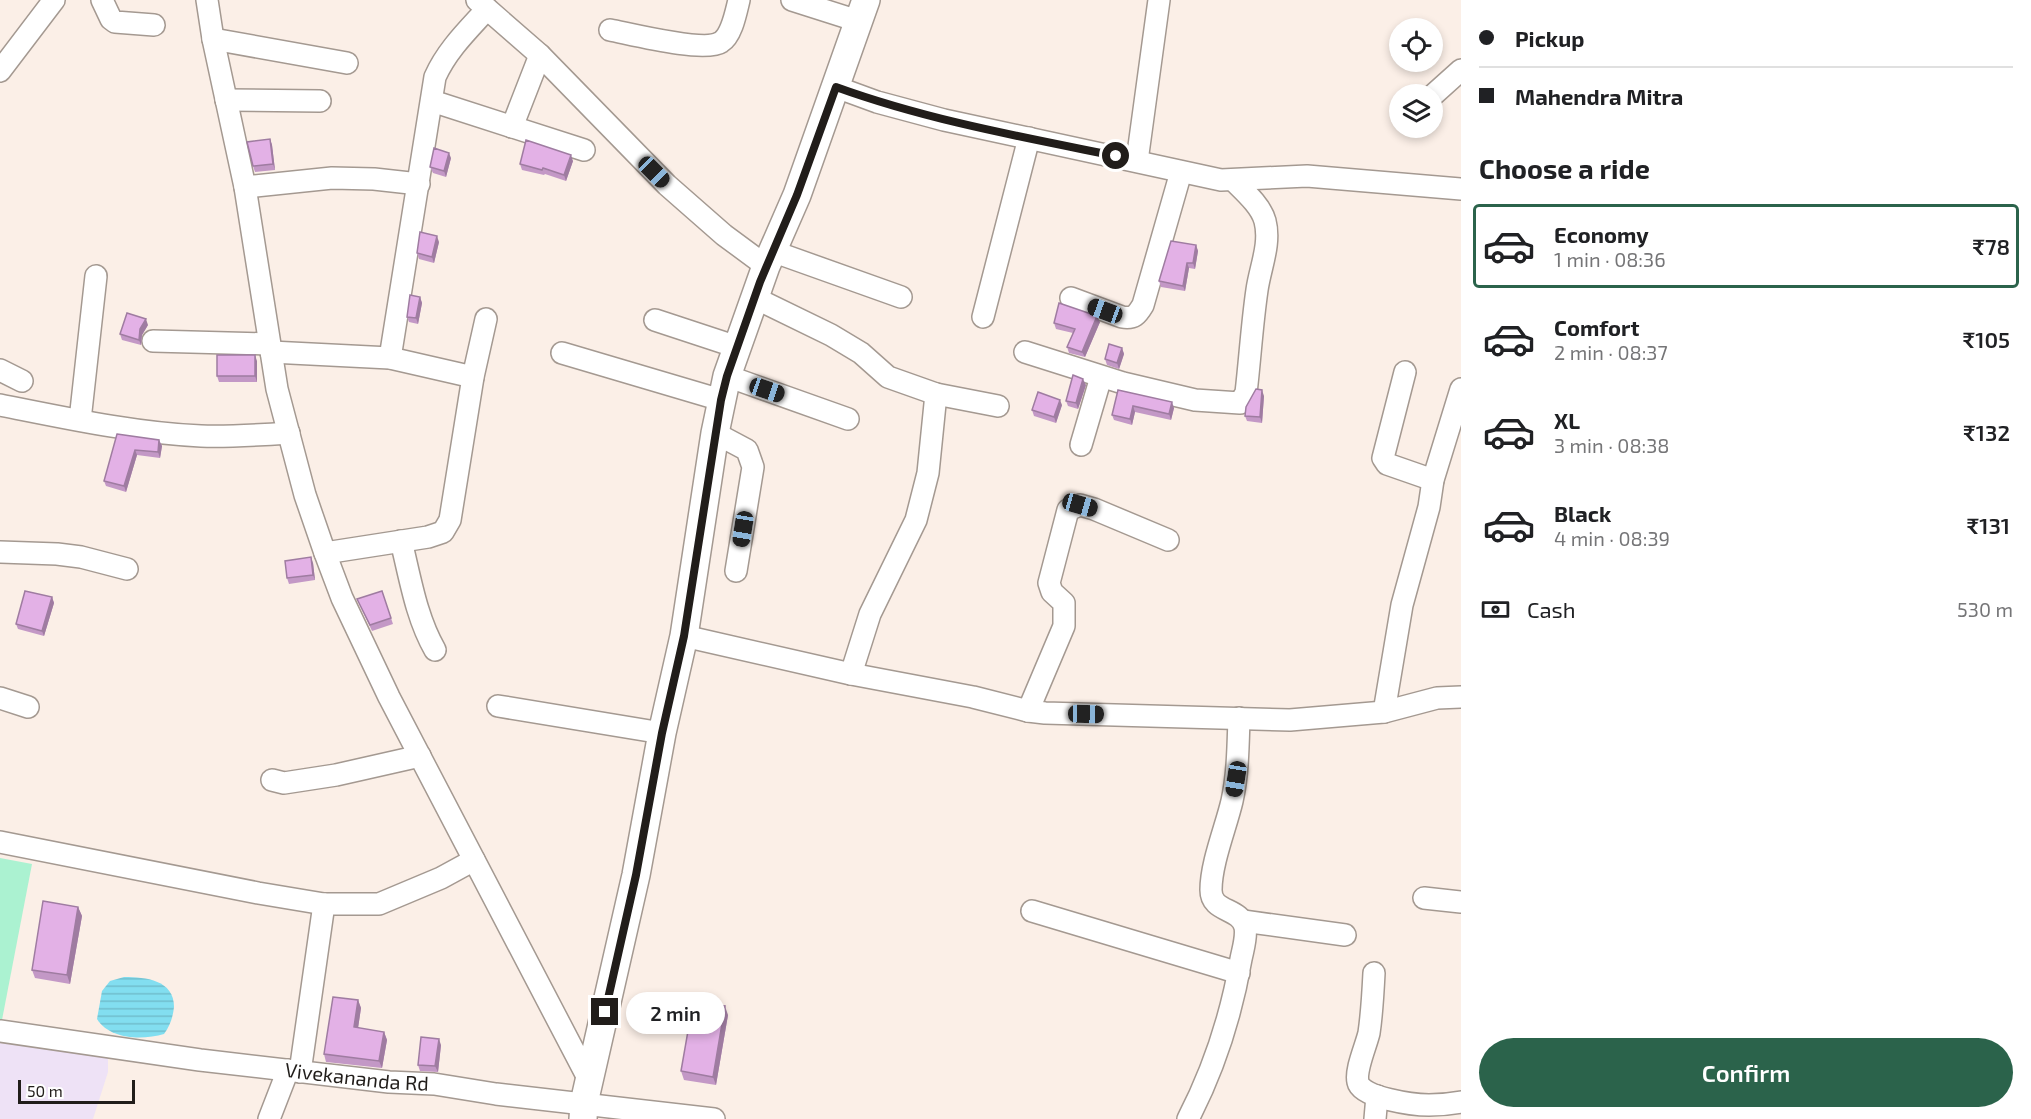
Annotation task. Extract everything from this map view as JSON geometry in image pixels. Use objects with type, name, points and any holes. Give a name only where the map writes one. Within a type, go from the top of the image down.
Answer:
[{"type":"main road","points":[[585,1101],[636,875],[662,733],[684,636],[724,388],[754,298],[797,195],[862,10]]},
{"type":"street","points":[[0,71],[54,0]]},
{"type":"street","points":[[102,0],[111,19],[115,22],[154,25]]},
{"type":"street","points":[[207,0],[213,39],[245,187],[270,348],[305,495],[325,553],[352,618],[389,697],[474,860],[585,1101]]},
{"type":"street","points":[[610,30],[697,46],[714,46],[723,42],[728,34],[739,0]]},
{"type":"street","points":[[792,0],[862,10]]},
{"type":"street","points":[[1137,161],[1159,0]]},
{"type":"street","points":[[390,358],[435,77],[441,63],[483,3],[540,55],[667,185],[724,235],[769,259],[901,297]]},
{"type":"street","points":[[213,39],[347,63]]},
{"type":"street","points":[[512,127],[540,55]]},
{"type":"street","points":[[1443,86],[1461,70]]},
{"type":"street","points":[[836,87],[912,112],[1181,172],[1234,181],[1307,176],[1459,183]]},
{"type":"street","points":[[226,100],[320,100]]},
{"type":"street","points":[[432,101],[584,150]]},
{"type":"street","points":[[983,318],[1029,138]]},
{"type":"street","points":[[1071,298],[1122,317],[1128,318],[1138,314],[1143,305],[1181,172]]},
{"type":"street","points":[[245,187],[332,178],[374,179],[419,184]]},
{"type":"street","points":[[1025,352],[1101,377],[1195,400],[1233,404],[1243,401],[1246,393],[1257,288],[1266,248],[1266,232],[1265,220],[1254,201],[1234,181]]},
{"type":"street","points":[[80,420],[96,276]]},
{"type":"street","points":[[754,298],[831,335],[861,353],[888,376],[936,394],[998,406]]},
{"type":"street","points":[[325,553],[443,532],[450,520],[473,377],[486,319]]},
{"type":"street","points":[[655,320],[737,347]]},
{"type":"street","points":[[153,341],[390,358],[473,377]]},
{"type":"street","points":[[562,353],[724,388],[848,419]]},
{"type":"street","points":[[0,370],[22,381]]},
{"type":"street","points":[[1405,372],[1383,460],[1387,464],[1432,480]]},
{"type":"street","points":[[1082,446],[1101,377]]},
{"type":"street","points":[[1383,712],[1402,605],[1429,507],[1432,480],[1461,389]]},
{"type":"street","points":[[851,674],[870,614],[916,520],[928,473],[936,394]]},
{"type":"street","points":[[0,405],[119,427],[202,436],[289,433]]},
{"type":"street","points":[[715,433],[747,450],[753,467],[736,571]]},
{"type":"street","points":[[1028,711],[1064,626],[1064,603],[1052,592],[1049,583],[1068,510],[1080,505],[1087,507],[1168,540]]},
{"type":"street","points":[[401,541],[419,614],[435,650]]},
{"type":"street","points":[[0,552],[81,557],[127,569]]},
{"type":"street","points":[[684,636],[1028,711],[1290,720],[1383,712],[1437,698],[1461,697]]},
{"type":"street","points":[[0,698],[28,707]]},
{"type":"street","points":[[498,706],[662,733]]},
{"type":"street","points":[[1188,1119],[1208,1081],[1219,1051],[1239,973],[1246,931],[1243,921],[1236,914],[1221,908],[1213,900],[1210,892],[1233,799],[1239,718]]},
{"type":"street","points":[[272,780],[284,783],[420,756]]},
{"type":"street","points":[[0,842],[324,904],[379,904],[441,878],[474,860]]},
{"type":"street","points":[[1424,898],[1461,902]]},
{"type":"street","points":[[269,1119],[294,1071],[324,904]]},
{"type":"street","points":[[1032,910],[1239,973]]},
{"type":"street","points":[[1243,921],[1345,935]]},
{"type":"street","points":[[1374,974],[1368,1036],[1357,1076],[1362,1090],[1377,1096],[1428,1105],[1461,1102]]},
{"type":"street","name":"Vivekananda Rd","points":[[0,1031],[200,1060],[389,1082],[434,1084],[496,1094],[585,1101],[714,1119]]},
{"type":"street","points":[[1375,1119],[1377,1096]]},
{"type":"shaded area","points":[[0,1043],[108,1057],[108,1072],[93,1119],[0,1119]]},
{"type":"green space","points":[[0,858],[32,864],[2,1020],[0,1020]]},
{"type":"water","points":[[124,977],[149,979],[169,991],[174,1007],[171,1021],[164,1034],[146,1037],[118,1035],[103,1026],[97,1019],[102,991],[110,981]]},
{"type":"building","points":[[270,139],[273,164],[253,166],[247,142]]},
{"type":"building","points":[[526,140],[571,155],[564,175],[520,164]]},
{"type":"building","points":[[434,148],[449,153],[444,171],[430,167]]},
{"type":"building","points":[[420,232],[437,236],[432,257],[417,253]]},
{"type":"building","points":[[1171,241],[1196,245],[1193,263],[1187,263],[1183,286],[1159,281]]},
{"type":"building","points":[[410,295],[420,297],[416,318],[407,317]]},
{"type":"building","points":[[1059,303],[1097,316],[1082,352],[1067,347],[1075,329],[1054,323]]},
{"type":"building","points":[[127,313],[146,319],[140,329],[139,340],[120,334]]},
{"type":"building","points":[[1109,344],[1122,348],[1117,363],[1105,359]]},
{"type":"building","points":[[217,355],[255,355],[255,376],[217,376]]},
{"type":"building","points":[[1073,375],[1083,379],[1076,403],[1066,401]]},
{"type":"building","points":[[1256,389],[1262,390],[1260,417],[1245,416],[1246,407]]},
{"type":"building","points":[[1118,390],[1172,402],[1169,414],[1133,406],[1130,419],[1112,415]]},
{"type":"building","points":[[1038,392],[1060,400],[1054,417],[1032,410]]},
{"type":"building","points":[[117,434],[159,440],[158,452],[135,450],[124,486],[104,481]]},
{"type":"building","points":[[311,557],[313,575],[287,578],[285,561]]},
{"type":"building","points":[[25,591],[52,597],[42,631],[16,624]]},
{"type":"building","points":[[382,591],[391,618],[370,625],[357,599]]},
{"type":"building","points":[[43,901],[78,907],[67,975],[32,970]]},
{"type":"building","points":[[333,997],[358,1000],[354,1027],[384,1032],[379,1061],[324,1054]]},
{"type":"building","points":[[709,1004],[725,1006],[713,1077],[681,1071],[692,1008],[707,1011]]},
{"type":"building","points":[[421,1037],[439,1039],[435,1066],[418,1065]]},
{"type":"route","points":[[605,1012],[636,875],[662,733],[684,636],[721,400],[727,376],[766,266],[797,195],[836,87],[877,102],[944,120],[1116,156]]}]
